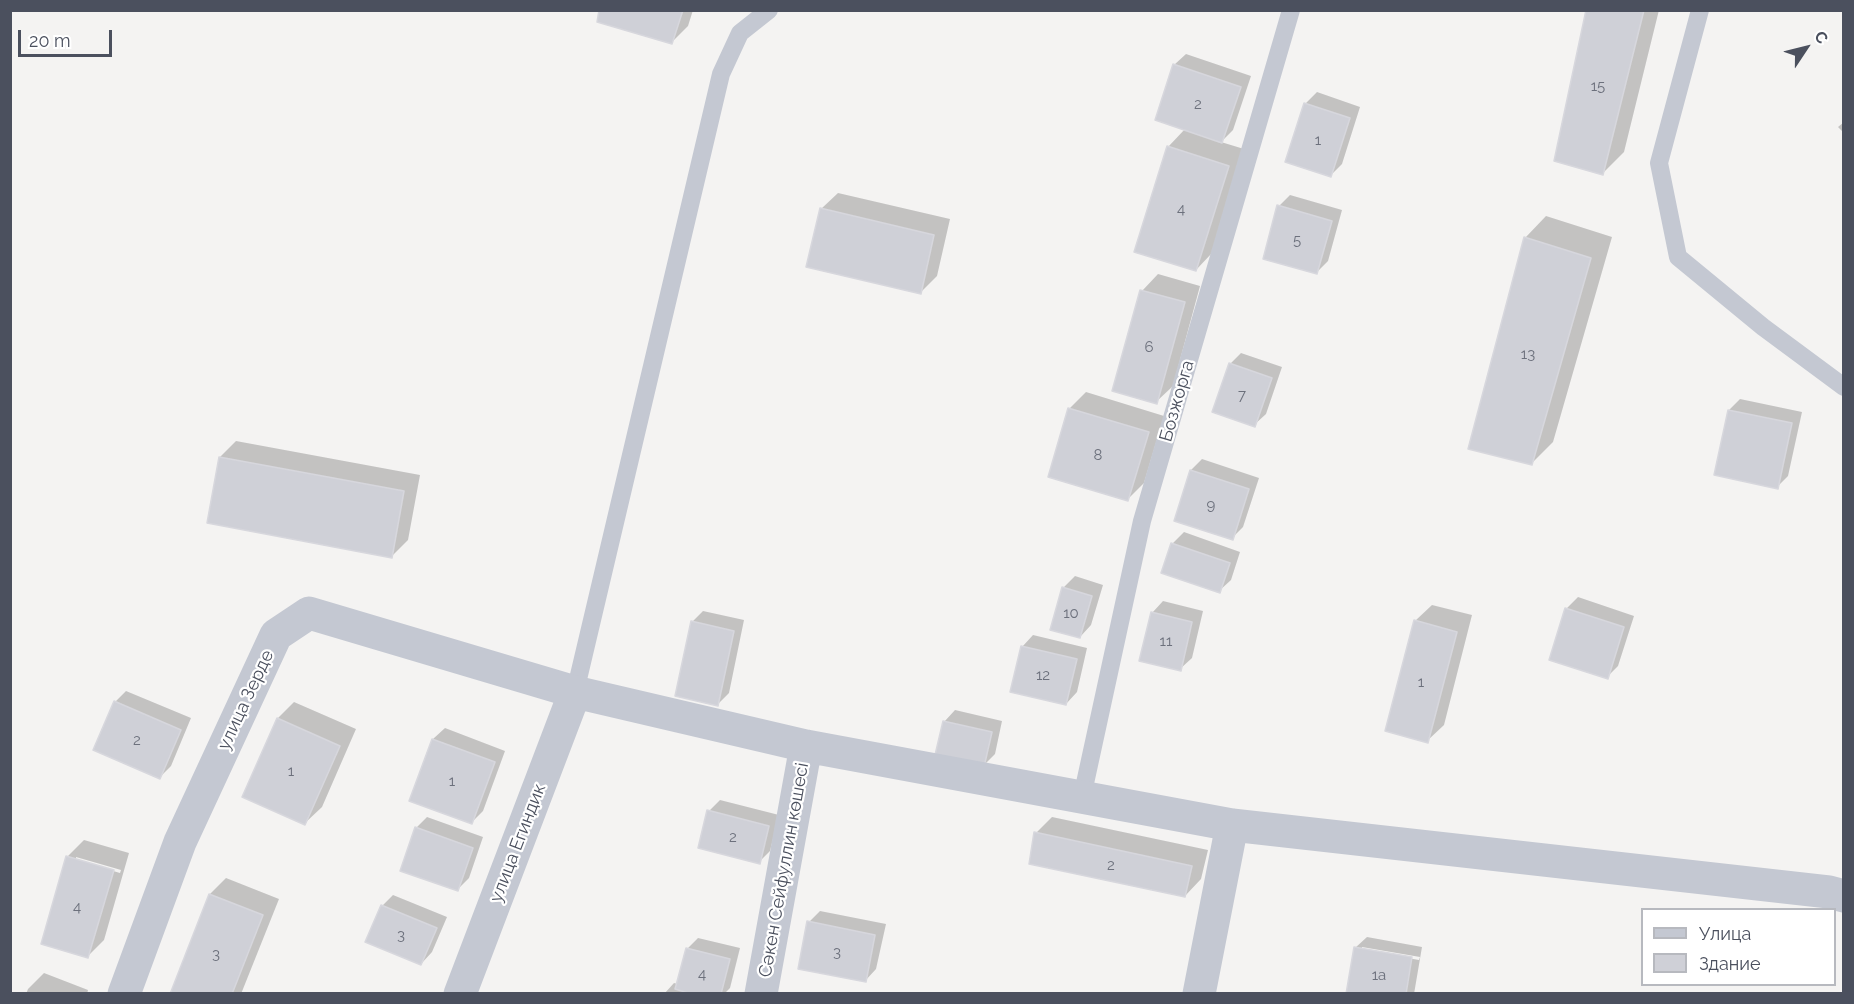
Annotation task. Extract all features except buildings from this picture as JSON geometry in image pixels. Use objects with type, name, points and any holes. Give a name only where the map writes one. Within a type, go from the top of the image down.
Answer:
[{"type":"street","name":"улица Зерде","points":[[124,993],[180,842],[276,635],[309,613],[575,692]]},
{"type":"street","points":[[575,692],[806,746],[1232,825],[1829,892],[1844,896]]},
{"type":"street","name":"улица Егиндик","points":[[460,993],[575,692]]},
{"type":"street","name":"Сәкен Сейфуллин көшесі","points":[[761,993],[806,746]]},
{"type":"street","points":[[1199,993],[1232,825]]},
{"type":"lane","points":[[575,692],[720,74],[740,33],[769,10]]},
{"type":"lane","name":"Бозжорга","points":[[1082,797],[1142,521],[1291,10]]},
{"type":"lane","points":[[1700,10],[1659,163],[1678,257],[1763,327],[1844,387]]}]
